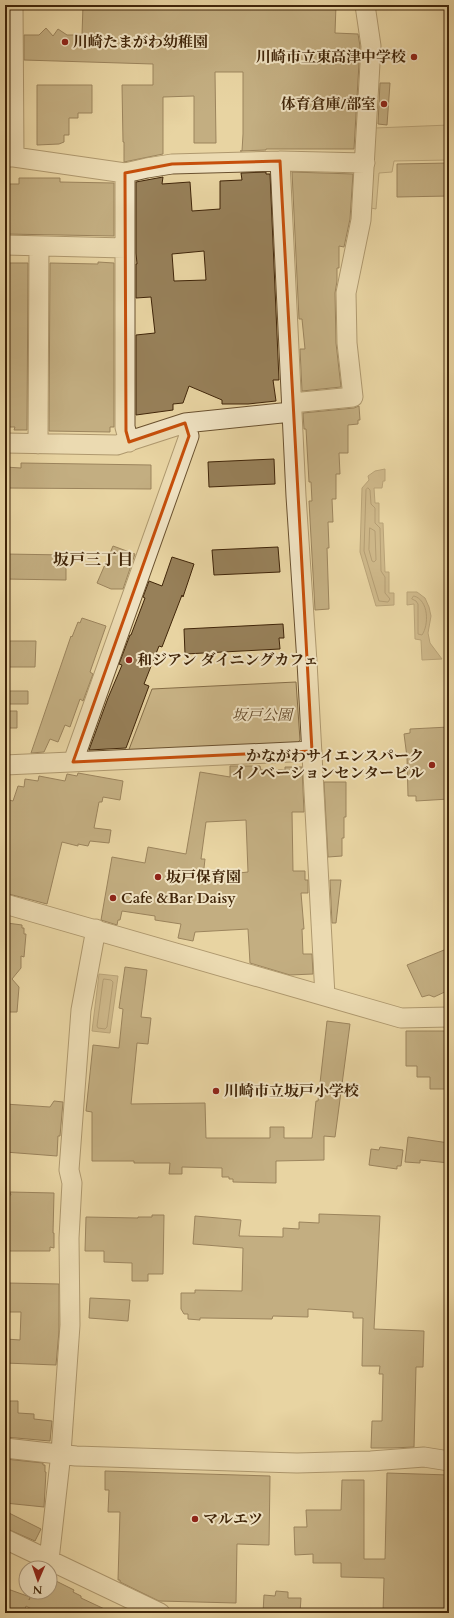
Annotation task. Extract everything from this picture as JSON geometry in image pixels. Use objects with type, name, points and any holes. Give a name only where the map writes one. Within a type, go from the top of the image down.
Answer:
[{"type":"street","points":[[13,5],[9,157],[125,173],[172,164],[280,161],[365,163]]},
{"type":"street","points":[[5,443],[117,445],[185,423],[292,408],[353,397],[347,343],[346,293],[361,220],[365,163],[371,46],[365,5]]},
{"type":"street","points":[[280,161],[324,996]]},
{"type":"street","points":[[125,173],[125,427],[129,442]]},
{"type":"street","points":[[5,245],[125,248]]},
{"type":"street","points":[[38,444],[39,246]]},
{"type":"street","points":[[73,762],[189,436],[185,423]]},
{"type":"street","points":[[5,765],[312,751]]},
{"type":"street","points":[[5,904],[401,1018],[449,1018]]},
{"type":"street","points":[[5,1539],[49,1560],[61,1453],[70,1325],[69,1238],[72,1183],[69,1170],[81,1010],[96,929]]},
{"type":"street","points":[[5,1448],[61,1453],[76,1456],[297,1463],[371,1461],[424,1457],[449,1462]]},
{"type":"street","points":[[58,1564],[160,1613]]},
{"type":"highlighted area","points":[[280,161],[312,751],[73,762],[189,436],[185,423],[129,442],[126,431],[125,173],[172,164]]},
{"type":"green space","points":[[449,125],[449,160],[394,161],[392,172],[379,173],[376,209],[371,208],[375,128]]},
{"type":"green space","name":"坂戸公園","points":[[296,682],[300,740],[295,745],[128,752],[152,689]]},
{"type":"water","points":[[385,469],[385,481],[383,481],[382,488],[374,488],[375,503],[379,503],[379,523],[383,523],[385,572],[389,572],[389,593],[394,593],[394,605],[376,606],[360,552],[362,488],[369,480],[368,476],[375,471]]},
{"type":"water","points":[[407,592],[417,592],[425,598],[431,616],[428,633],[430,643],[442,659],[422,660],[421,640],[415,639],[414,604],[407,605]]},
{"type":"water","points":[[99,974],[118,976],[110,1033],[92,1031]]},
{"type":"building","points":[[83,5],[336,5],[335,33],[358,34],[360,46],[354,149],[266,149],[242,151],[243,72],[215,72],[216,143],[194,143],[194,96],[163,97],[163,154],[124,162],[122,85],[153,85],[153,64],[24,60],[24,35],[39,35],[46,28],[53,36],[58,29],[67,35],[82,35]]},
{"type":"building","name":"体育倉庫/部室","points":[[380,83],[390,83],[387,125],[378,124]]},
{"type":"building","points":[[37,85],[92,85],[92,113],[78,113],[78,118],[69,118],[69,135],[64,135],[64,142],[59,144],[37,145]]},
{"type":"building","points":[[449,163],[449,196],[397,197],[397,164]]},
{"type":"building","points":[[266,172],[266,174],[270,174],[279,380],[273,380],[276,401],[248,404],[222,404],[222,400],[189,386],[183,403],[173,404],[173,410],[136,415],[136,335],[155,333],[151,297],[136,298],[136,182],[163,177],[162,184],[190,182],[192,211],[220,209],[220,181],[242,180],[241,173]],"holes":[[[204,251],[206,280],[174,281],[172,254]]]},
{"type":"building","points":[[292,172],[353,174],[350,219],[344,247],[339,246],[339,268],[337,268],[335,293],[336,343],[341,387],[302,391],[300,349],[305,349],[302,319],[299,319]]},
{"type":"building","points":[[19,178],[60,178],[60,182],[114,183],[114,236],[5,234],[5,184],[19,184]]},
{"type":"building","points":[[98,262],[114,263],[114,427],[110,427],[110,432],[49,431],[50,263],[98,264]]},
{"type":"building","points":[[5,263],[28,263],[27,430],[14,430],[15,427],[5,427]]},
{"type":"building","points":[[359,406],[360,420],[358,420],[358,424],[348,425],[348,453],[339,453],[340,474],[336,474],[336,499],[332,499],[333,522],[328,522],[329,548],[327,548],[329,609],[315,610],[309,501],[312,501],[311,482],[309,482],[306,429],[304,429],[303,413],[354,408]]},
{"type":"building","points":[[274,459],[275,484],[209,487],[208,462]]},
{"type":"building","points":[[21,463],[151,465],[151,489],[5,488],[5,467],[21,468]]},
{"type":"building","points":[[113,546],[135,554],[123,589],[111,589],[97,583]]},
{"type":"building","points":[[278,547],[280,572],[214,575],[212,550]]},
{"type":"building","points":[[5,554],[66,555],[66,580],[5,579]]},
{"type":"building","points":[[172,557],[194,564],[183,597],[182,595],[162,647],[159,646],[144,684],[149,686],[126,748],[89,750],[122,665],[119,664],[145,598],[143,597],[149,581],[162,586]]},
{"type":"building","points":[[82,618],[106,626],[90,672],[93,674],[83,701],[80,699],[70,727],[65,725],[58,742],[50,739],[44,752],[31,753],[71,636],[72,637],[78,622],[80,623]]},
{"type":"building","points":[[283,624],[284,638],[279,638],[280,649],[185,654],[184,629]]},
{"type":"building","points":[[5,641],[36,641],[35,667],[5,667]]},
{"type":"building","points":[[8,691],[28,691],[28,704],[8,704]]},
{"type":"building","points":[[5,711],[17,711],[17,728],[5,728]]},
{"type":"building","name":"かながわサイエンスパーク イノベーションセンタービル","points":[[449,727],[449,799],[416,801],[416,796],[408,796],[407,757],[404,734],[410,733],[410,729]]},
{"type":"building","points":[[230,766],[260,766],[261,770],[285,770],[285,767],[302,767],[304,812],[292,812],[293,871],[305,871],[305,880],[308,880],[308,893],[301,893],[304,929],[302,929],[303,954],[312,954],[313,974],[290,975],[250,963],[248,929],[195,932],[193,941],[178,938],[181,924],[155,920],[155,916],[122,911],[117,925],[101,920],[112,857],[145,863],[148,847],[186,854],[200,772],[230,777]],"holes":[[[246,820],[248,872],[203,877],[205,859],[201,859],[206,822]]]},
{"type":"building","points":[[78,773],[123,781],[120,800],[103,797],[102,802],[99,802],[94,828],[111,830],[109,843],[90,841],[88,846],[78,844],[78,846],[62,842],[47,904],[5,893],[5,799],[13,801],[18,786],[24,787],[25,779],[38,781],[39,776],[65,781],[67,774],[77,776]]},
{"type":"building","points":[[324,782],[346,782],[346,817],[344,817],[342,856],[328,857]]},
{"type":"building","points":[[330,880],[341,880],[336,923],[332,923]]},
{"type":"building","points":[[7,923],[22,925],[22,928],[24,928],[24,934],[26,934],[24,957],[21,956],[21,968],[12,979],[19,987],[17,1012],[5,1012],[5,940]]},
{"type":"building","points":[[449,948],[449,990],[434,997],[429,995],[422,997],[407,965]]},
{"type":"building","points":[[125,967],[147,970],[141,1017],[151,1018],[148,1044],[137,1043],[131,1104],[205,1103],[206,1138],[270,1138],[270,1127],[284,1127],[284,1138],[312,1138],[316,1101],[318,1101],[327,1021],[350,1024],[335,1137],[324,1136],[324,1160],[276,1161],[276,1183],[233,1182],[233,1179],[229,1179],[229,1177],[222,1177],[222,1168],[182,1167],[182,1174],[169,1174],[170,1163],[92,1161],[92,1112],[86,1111],[93,1045],[119,1048],[123,1009],[119,1008]]},
{"type":"building","points":[[406,1031],[449,1031],[449,1089],[430,1089],[430,1077],[417,1077],[417,1066],[406,1066]]},
{"type":"building","points":[[54,1101],[63,1102],[60,1136],[58,1136],[57,1156],[5,1152],[5,1104],[50,1107]]},
{"type":"building","points":[[408,1137],[449,1143],[449,1163],[420,1160],[420,1163],[405,1162]]},
{"type":"building","points":[[380,1147],[403,1150],[401,1166],[397,1166],[397,1169],[369,1165],[371,1149],[379,1150]]},
{"type":"building","points":[[10,1192],[54,1193],[54,1248],[50,1247],[50,1251],[5,1251],[5,1195],[11,1195]]},
{"type":"building","points":[[319,1214],[380,1216],[374,1329],[424,1331],[423,1367],[416,1367],[414,1447],[371,1448],[372,1421],[382,1421],[383,1374],[379,1374],[380,1366],[362,1366],[363,1318],[353,1318],[353,1312],[308,1309],[308,1317],[273,1316],[272,1319],[200,1318],[200,1320],[188,1319],[188,1314],[184,1314],[181,1309],[181,1293],[195,1293],[195,1290],[242,1291],[243,1248],[193,1244],[195,1216],[241,1220],[239,1236],[283,1237],[283,1228],[299,1229],[299,1222],[319,1223]]},
{"type":"building","points":[[152,1215],[164,1215],[163,1274],[148,1274],[148,1281],[132,1281],[132,1263],[104,1262],[104,1251],[85,1251],[86,1217],[138,1218],[152,1217]]},
{"type":"building","points":[[7,1283],[59,1284],[59,1331],[56,1365],[5,1363],[6,1339],[20,1340],[21,1312],[6,1312]]},
{"type":"building","points":[[90,1298],[130,1300],[128,1321],[89,1318]]},
{"type":"building","points":[[5,1401],[18,1401],[18,1413],[34,1414],[34,1419],[52,1421],[50,1441],[5,1437]]},
{"type":"building","points":[[5,1459],[43,1463],[43,1465],[45,1465],[44,1507],[5,1503]]},
{"type":"building","name":"マルエツ","points":[[105,1471],[270,1476],[269,1545],[237,1544],[236,1603],[159,1601],[118,1580],[120,1512],[108,1512],[109,1490],[105,1490]]},
{"type":"building","points":[[387,1473],[449,1475],[449,1613],[383,1613],[384,1578],[341,1577],[341,1563],[313,1563],[313,1554],[295,1555],[294,1527],[307,1527],[306,1510],[341,1510],[342,1480],[364,1480],[364,1559],[385,1559]]},
{"type":"building","points":[[5,1511],[41,1529],[35,1541],[5,1528]]},
{"type":"building","points":[[58,1582],[74,1590],[73,1592],[81,1596],[81,1598],[113,1613],[39,1613],[26,1606],[24,1613],[5,1613],[5,1588],[18,1593],[18,1600],[58,1600]]},
{"type":"building","points":[[276,1591],[288,1592],[288,1598],[301,1598],[300,1613],[263,1613],[264,1595],[275,1596]]},
{"type":"place","name":"川崎たまがわ幼稚園","points":[[65,42]]},
{"type":"place","name":"川崎市立東高津中学校","points":[[414,57]]},
{"type":"place","name":"体育倉庫/部室","points":[[384,104]]},
{"type":"place","name":"和ジアン ダイニングカフェ","points":[[129,660]]},
{"type":"place","name":"かながわサイエンスパーク イノベーションセンタービル","points":[[432,765]]},
{"type":"place","name":"坂戸保育園","points":[[158,877]]},
{"type":"place","name":"Cafe &Bar Daisy","points":[[113,898]]},
{"type":"place","name":"川崎市立坂戸小学校","points":[[216,1091]]},
{"type":"place","name":"マルエツ","points":[[195,1519]]},
{"type":"district","name":"坂戸三丁目","points":[[93,560]]}]
